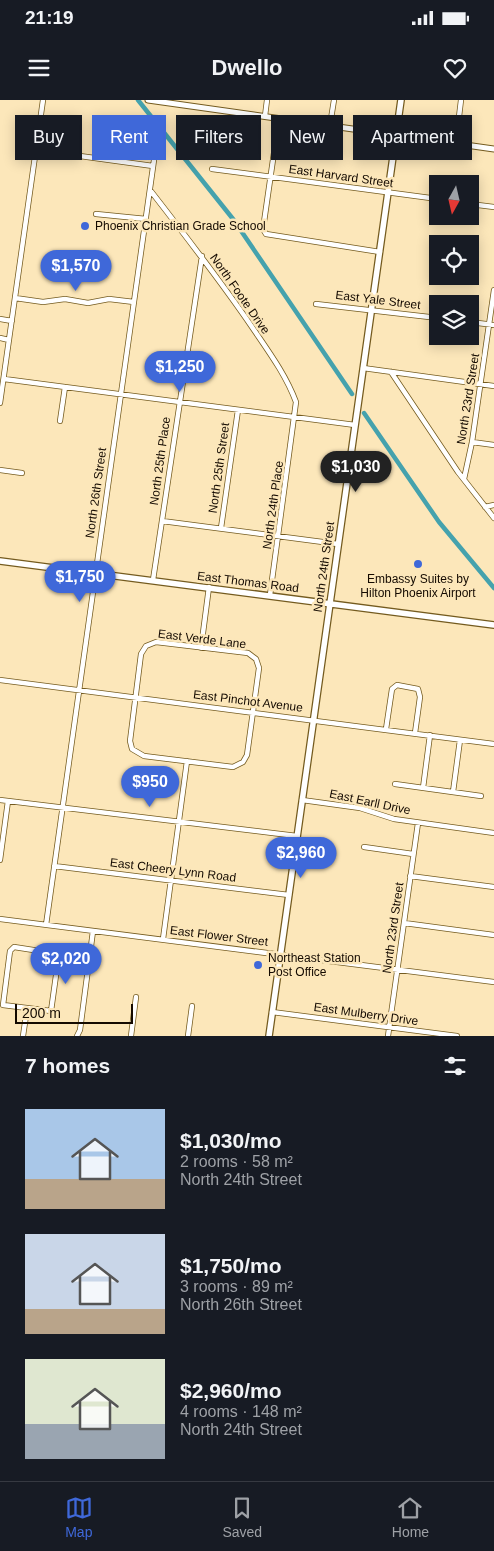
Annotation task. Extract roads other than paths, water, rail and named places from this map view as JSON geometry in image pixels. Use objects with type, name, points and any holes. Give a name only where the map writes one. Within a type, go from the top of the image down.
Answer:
[{"type":"main road","name":"North 24th Street","points":[[399,115],[401,100]]},
{"type":"main road","name":"North 24th Street","points":[[269,1036],[392,160]]},
{"type":"main road","name":"East Thomas Road","points":[[0,561],[494,625]]},
{"type":"street","points":[[41,115],[43,100]]},
{"type":"street","points":[[148,100],[271,117]]},
{"type":"street","points":[[200,107],[201,100]]},
{"type":"street","points":[[265,116],[267,100]]},
{"type":"street","points":[[332,115],[334,100]]},
{"type":"street","points":[[459,115],[461,100]]},
{"type":"street","points":[[472,145],[494,149]]},
{"type":"street","points":[[82,156],[153,166]]},
{"type":"street","points":[[0,403],[35,160]]},
{"type":"street","name":"North 26th Street","points":[[46,925],[154,160]]},
{"type":"street","points":[[273,160],[264,229],[266,234],[380,252]]},
{"type":"street","name":"East Harvard Street","points":[[212,169],[429,198]]},
{"type":"street","name":"North Foote Drive","points":[[150,190],[202,256],[283,372],[296,402],[296,417]]},
{"type":"street","points":[[479,205],[494,207]]},
{"type":"street","points":[[96,214],[146,219]]},
{"type":"street","name":"North 25th Place","points":[[153,580],[202,256]]},
{"type":"street","name":"North 23rd Street","points":[[464,479],[492,325],[494,290]]},
{"type":"street","points":[[65,293],[65,299]]},
{"type":"street","points":[[15,298],[42,302],[65,299],[88,306],[109,298],[134,302]]},
{"type":"street","name":"East Yale Street","points":[[316,304],[429,317]]},
{"type":"street","points":[[0,319],[12,321]]},
{"type":"street","points":[[479,323],[492,325]]},
{"type":"street","points":[[0,338],[9,340]]},
{"type":"street","points":[[363,368],[494,386]]},
{"type":"street","points":[[391,372],[464,479],[494,518]]},
{"type":"street","points":[[4,379],[355,425]]},
{"type":"street","points":[[60,422],[65,387]]},
{"type":"street","name":"North 25th Street","points":[[221,528],[238,410]]},
{"type":"street","name":"North 24th Place","points":[[270,595],[296,417]]},
{"type":"street","points":[[472,442],[494,445]]},
{"type":"street","points":[[0,470],[22,473]]},
{"type":"street","points":[[485,507],[494,505]]},
{"type":"street","points":[[162,521],[338,544]]},
{"type":"street","points":[[202,648],[209,587]]},
{"type":"street","name":"East Verde Lane","points":[[135,697],[141,654],[146,646],[156,642],[248,654],[256,659],[259,668],[253,712]]},
{"type":"street","name":"East Pinchot Avenue","points":[[0,680],[313,719],[494,744]]},
{"type":"street","points":[[386,729],[392,689],[397,685],[413,687],[418,689],[420,697],[415,733]]},
{"type":"street","points":[[135,697],[130,741],[132,750],[144,756],[187,762],[233,767],[240,765],[247,755],[253,712]]},
{"type":"street","points":[[423,788],[430,736]]},
{"type":"street","points":[[453,792],[460,740]]},
{"type":"street","points":[[162,939],[187,762]]},
{"type":"street","points":[[396,784],[481,796]]},
{"type":"street","points":[[0,800],[297,836]]},
{"type":"street","name":"East Earll Drive","points":[[302,800],[355,807],[386,818],[494,833]]},
{"type":"street","points":[[0,860],[8,801]]},
{"type":"street","name":"North 23rd Street","points":[[388,1036],[418,822]]},
{"type":"street","points":[[364,847],[413,854]]},
{"type":"street","name":"East Cheery Lynn Road","points":[[54,866],[288,895]]},
{"type":"street","points":[[410,876],[494,887]]},
{"type":"street","name":"East Flower Street","points":[[0,919],[397,968],[494,982]]},
{"type":"street","points":[[404,923],[494,935]]},
{"type":"street","points":[[78,1036],[93,931]]},
{"type":"street","points":[[14,947],[56,952],[60,957],[53,1009],[48,1012],[27,1009],[3,1005],[10,951],[14,947]]},
{"type":"street","points":[[131,1036],[136,998]]},
{"type":"street","points":[[188,1036],[192,1006]]},
{"type":"street","points":[[23,1036],[27,1009]]},
{"type":"street","name":"East Mulberry Drive","points":[[272,1012],[457,1036]]},
{"type":"waterway","points":[[138,100],[233,219],[352,394]]},
{"type":"waterway","points":[[364,413],[439,522],[494,588]]},
{"type":"place","name":"Phoenix Christian Grade School","points":[[85,226]]},
{"type":"place","name":"Embassy Suites by Hilton Phoenix Airport","points":[[418,564]]},
{"type":"place","name":"Northeast Station Post Office","points":[[258,965]]}]
